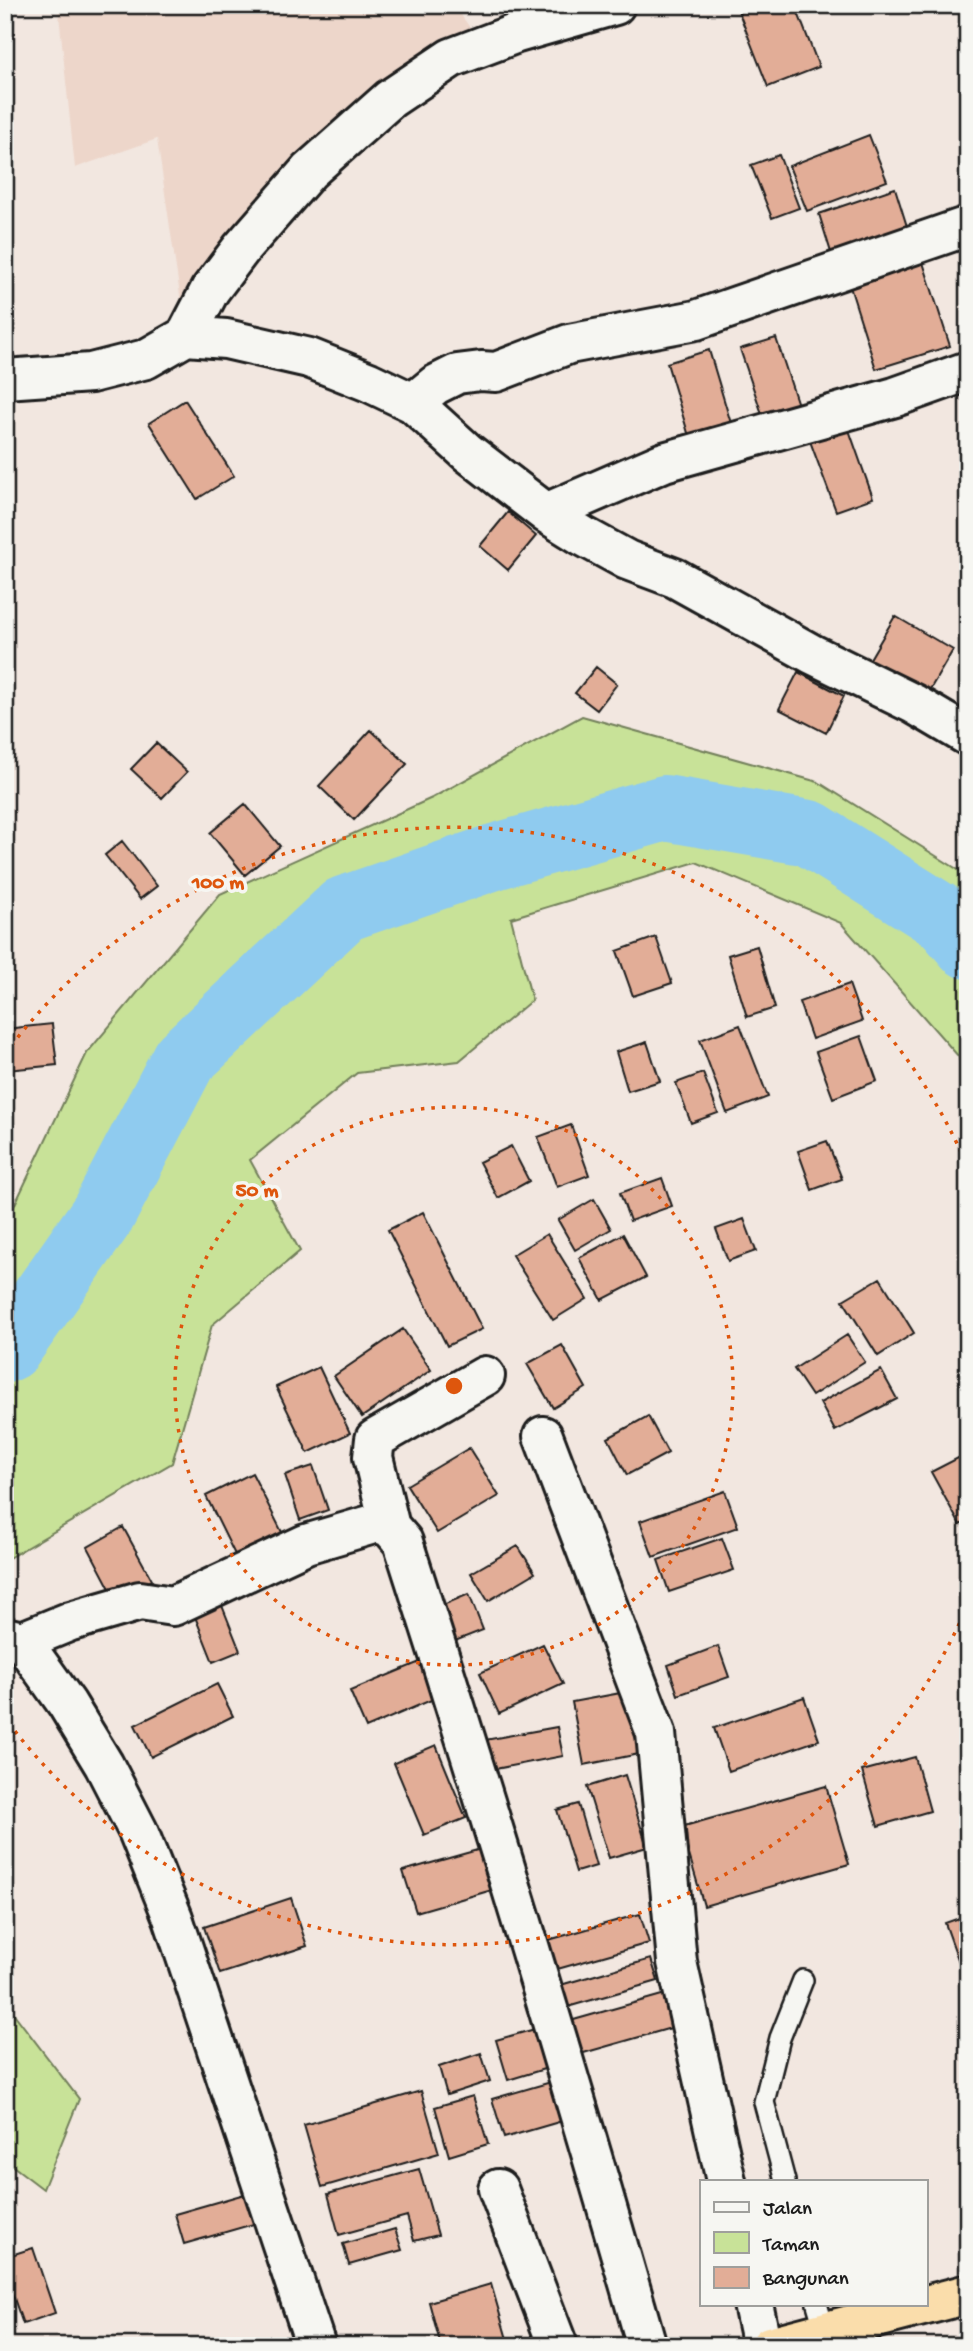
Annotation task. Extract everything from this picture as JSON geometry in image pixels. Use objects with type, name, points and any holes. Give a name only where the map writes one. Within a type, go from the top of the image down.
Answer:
[{"type":"highway","points":[[928,2301],[968,2294]]},
{"type":"highway","points":[[770,2346],[821,2318],[894,2306]]},
{"type":"street","points":[[5,379],[91,373],[146,359],[186,336],[210,290],[309,171],[390,99],[451,58],[517,33],[615,5]]},
{"type":"street","points":[[413,403],[435,385],[457,374],[496,372],[569,344],[696,320],[968,226]]},
{"type":"street","points":[[186,336],[226,339],[309,358],[413,403],[467,452],[546,513],[627,560],[675,578],[812,654],[914,704],[968,736]]},
{"type":"street","points":[[546,513],[664,462],[894,397],[968,371]]},
{"type":"street","points":[[485,1376],[374,1439],[373,1457],[390,1527],[403,1542],[464,1732],[577,2100],[647,2346]]},
{"type":"street","points":[[544,1436],[656,1733],[677,1962],[726,2180]]},
{"type":"street","points":[[316,2346],[173,1918],[138,1831],[104,1765],[67,1704],[14,1639],[140,1601],[173,1605],[306,1544],[377,1523],[390,1527]]},
{"type":"street","points":[[498,2189],[558,2346]]},
{"type":"street","points":[[753,2306],[762,2346]]},
{"type":"lane","points":[[785,2180],[764,2102],[780,2038],[803,1980]]},
{"type":"shaded area","points":[[58,5],[454,5],[483,46],[400,93],[186,336],[157,139],[75,168]]},
{"type":"green space","points":[[582,716],[818,782],[968,876],[968,1102],[959,1057],[841,923],[696,862],[511,918],[532,1000],[459,1061],[357,1073],[250,1160],[300,1251],[212,1325],[172,1463],[5,1560],[5,1225],[87,1053],[220,894],[432,798]]},
{"type":"green space","points":[[5,2002],[79,2099],[43,2189],[5,2160]]},
{"type":"building","points":[[736,5],[795,5],[819,67],[768,87]]},
{"type":"building","points":[[869,135],[887,181],[807,211],[789,166]]},
{"type":"building","points":[[779,155],[799,208],[772,218],[751,165]]},
{"type":"building","points":[[895,188],[910,236],[834,262],[819,214]]},
{"type":"building","points":[[919,250],[950,346],[876,369],[846,274]]},
{"type":"building","points":[[776,338],[799,408],[764,420],[740,349]]},
{"type":"building","points":[[709,350],[733,430],[691,443],[667,363]]},
{"type":"building","points":[[185,400],[234,476],[197,499],[149,423]]},
{"type":"building","points":[[848,427],[873,498],[836,511],[810,441]]},
{"type":"building","points":[[508,512],[536,536],[508,570],[480,546]]},
{"type":"building","points":[[895,616],[953,650],[925,698],[867,664]]},
{"type":"building","points":[[596,667],[617,684],[597,710],[575,693]]},
{"type":"building","points":[[798,672],[844,696],[826,733],[779,709]]},
{"type":"building","points":[[371,730],[407,764],[354,820],[319,786]]},
{"type":"building","points":[[156,743],[187,772],[162,798],[131,769]]},
{"type":"building","points":[[245,804],[280,846],[245,875],[210,833]]},
{"type":"building","points":[[122,841],[157,886],[140,899],[105,855]]},
{"type":"building","points":[[656,937],[672,983],[633,996],[617,951]]},
{"type":"building","points":[[757,946],[775,1008],[747,1017],[728,955]]},
{"type":"building","points":[[849,984],[862,1021],[812,1039],[799,1002]]},
{"type":"building","points":[[52,1024],[57,1065],[7,1070],[5,1029]]},
{"type":"building","points":[[740,1025],[768,1097],[727,1113],[700,1040]]},
{"type":"building","points":[[861,1036],[877,1081],[833,1098],[816,1052]]},
{"type":"building","points":[[647,1042],[660,1081],[628,1091],[616,1052]]},
{"type":"building","points":[[703,1073],[718,1113],[691,1123],[676,1083]]},
{"type":"building","points":[[571,1125],[589,1175],[557,1187],[538,1137]]},
{"type":"building","points":[[827,1141],[842,1179],[812,1190],[798,1151]]},
{"type":"building","points":[[511,1146],[529,1181],[498,1198],[479,1162]]},
{"type":"building","points":[[662,1178],[672,1206],[630,1221],[620,1193]]},
{"type":"building","points":[[594,1199],[611,1229],[575,1250],[558,1220]]},
{"type":"building","points":[[423,1212],[482,1329],[447,1346],[388,1230]]},
{"type":"building","points":[[744,1219],[756,1251],[728,1261],[716,1229]]},
{"type":"building","points":[[547,1234],[587,1299],[553,1320],[512,1255]]},
{"type":"building","points":[[623,1234],[646,1277],[602,1300],[579,1258]]},
{"type":"building","points":[[880,1278],[914,1333],[878,1356],[843,1300]]},
{"type":"building","points":[[403,1329],[431,1370],[362,1417],[334,1376]]},
{"type":"building","points":[[847,1335],[865,1362],[812,1396],[794,1369]]},
{"type":"building","points":[[562,1345],[586,1388],[553,1408],[527,1364]]},
{"type":"building","points":[[319,1367],[350,1433],[308,1453],[276,1387]]},
{"type":"building","points":[[881,1370],[897,1399],[835,1431],[820,1403]]},
{"type":"building","points":[[648,1416],[668,1453],[627,1475],[608,1438]]},
{"type":"building","points":[[469,1448],[499,1496],[437,1533],[407,1485]]},
{"type":"building","points":[[960,1457],[968,1471],[968,1521],[960,1525],[931,1472]]},
{"type":"building","points":[[313,1466],[328,1510],[300,1520],[285,1475]]},
{"type":"building","points":[[252,1473],[289,1546],[242,1569],[206,1496]]},
{"type":"building","points":[[725,1491],[738,1527],[653,1557],[640,1521]]},
{"type":"building","points":[[123,1527],[152,1580],[116,1600],[88,1547]]},
{"type":"building","points":[[722,1538],[734,1570],[669,1592],[658,1560]]},
{"type":"building","points":[[518,1546],[535,1573],[488,1601],[471,1573]]},
{"type":"building","points":[[469,1594],[483,1630],[445,1645],[431,1610]]},
{"type":"building","points":[[221,1603],[240,1651],[213,1662],[194,1614]]},
{"type":"building","points":[[543,1644],[563,1684],[499,1714],[480,1673]]},
{"type":"building","points":[[718,1646],[729,1677],[678,1695],[668,1665]]},
{"type":"building","points":[[427,1659],[443,1695],[366,1728],[350,1691]]},
{"type":"building","points":[[217,1684],[233,1716],[151,1757],[135,1725]]},
{"type":"building","points":[[626,1692],[639,1754],[584,1765],[572,1702]]},
{"type":"building","points":[[804,1697],[819,1740],[729,1771],[714,1728]]},
{"type":"building","points":[[557,1727],[563,1756],[490,1770],[485,1740]]},
{"type":"building","points":[[436,1745],[466,1818],[424,1835],[394,1763]]},
{"type":"building","points":[[915,1757],[930,1811],[878,1826],[862,1771]]},
{"type":"building","points":[[625,1775],[647,1847],[609,1858],[587,1787]]},
{"type":"building","points":[[826,1786],[849,1864],[704,1906],[681,1827]]},
{"type":"building","points":[[578,1804],[596,1866],[576,1872],[557,1810]]},
{"type":"building","points":[[488,1847],[499,1888],[416,1912],[403,1871]]},
{"type":"building","points":[[291,1898],[307,1946],[220,1974],[204,1927]]},
{"type":"building","points":[[640,1914],[649,1943],[547,1972],[538,1943]]},
{"type":"building","points":[[968,1915],[968,1987],[945,1923]]},
{"type":"building","points":[[651,1959],[658,1981],[564,2008],[557,1986]]},
{"type":"building","points":[[676,1991],[685,2024],[573,2056],[563,2023]]},
{"type":"building","points":[[542,2027],[554,2066],[508,2080],[496,2040]]},
{"type":"building","points":[[481,2053],[490,2081],[447,2095],[439,2067]]},
{"type":"building","points":[[558,2080],[569,2119],[504,2138],[492,2099]]},
{"type":"building","points":[[421,2091],[439,2153],[322,2187],[304,2125]]},
{"type":"building","points":[[473,2096],[488,2144],[449,2156],[435,2107]]},
{"type":"building","points":[[419,2169],[438,2235],[414,2241],[407,2216],[339,2235],[328,2194]]},
{"type":"building","points":[[255,2191],[264,2221],[184,2244],[175,2214]]},
{"type":"building","points":[[395,2229],[402,2250],[349,2265],[343,2244]]},
{"type":"building","points":[[33,2248],[55,2313],[23,2324],[5,2273],[5,2257]]},
{"type":"building","points":[[491,2284],[509,2346],[441,2346],[429,2302]]},
{"type":"waterway","points":[[5,1350],[103,1214],[184,1059],[344,909],[494,857],[665,808],[809,833],[945,919],[968,946]]}]
